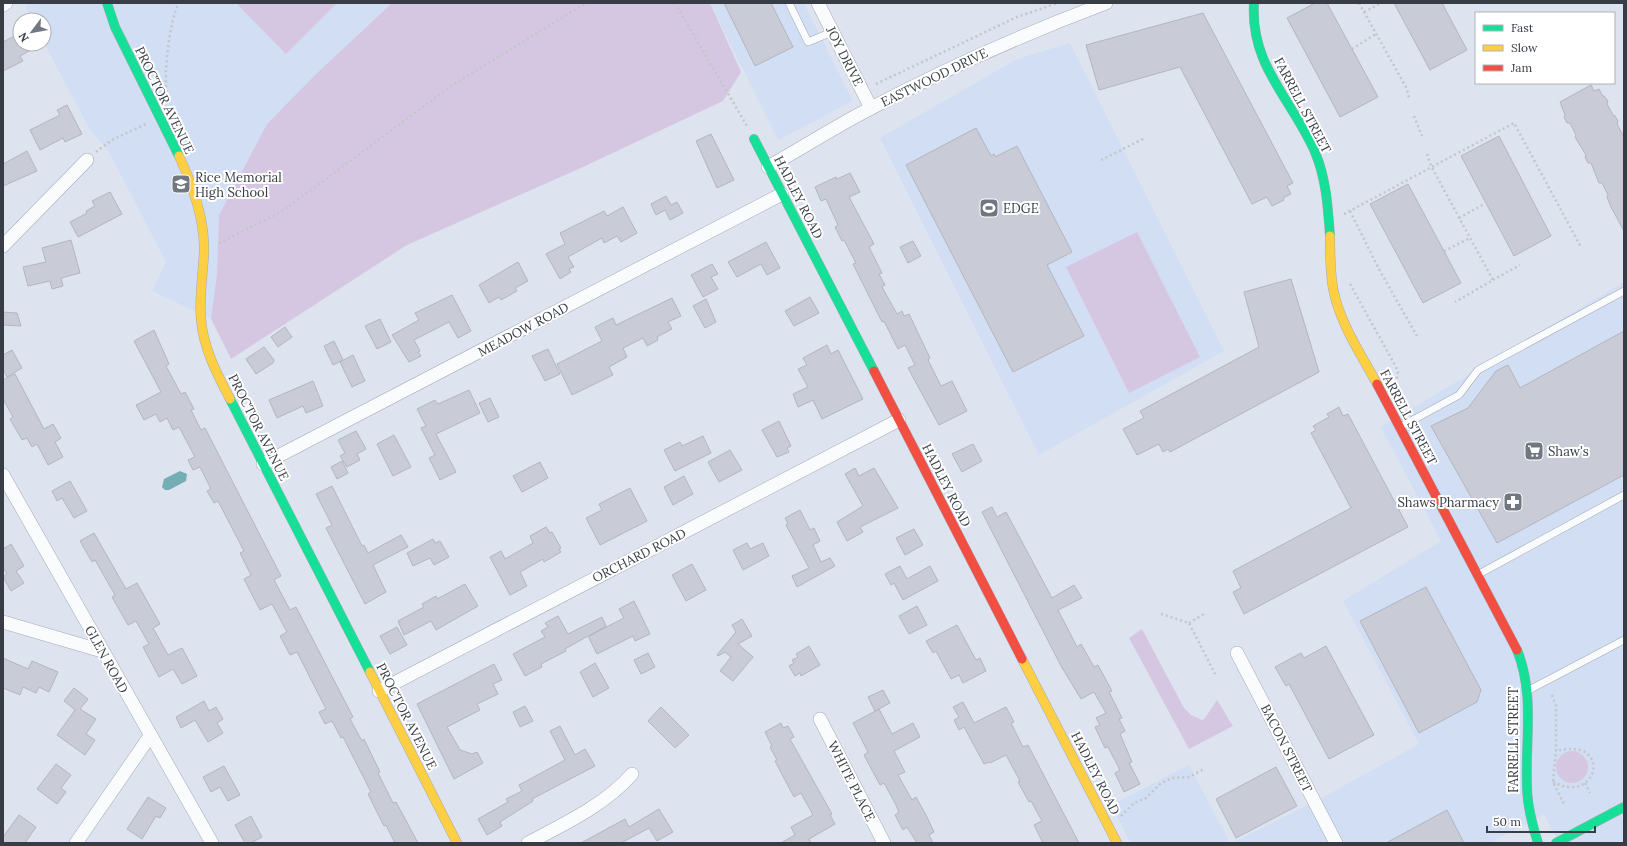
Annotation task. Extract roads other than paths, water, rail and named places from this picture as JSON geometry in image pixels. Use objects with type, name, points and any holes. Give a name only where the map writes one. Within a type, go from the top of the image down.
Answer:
[{"type":"street","name":"PROCTOR AVENUE","points":[[107,3],[115,27],[187,173],[198,204],[204,250],[201,319],[206,343],[219,378],[457,843]]},
{"type":"street","name":"JOY DRIVE","points":[[818,3],[871,108]]},
{"type":"street","name":"EASTWOOD DRIVE","points":[[768,167],[871,108],[1012,40],[1106,3]]},
{"type":"street","name":"FARRELL STREET","points":[[1254,3],[1252,22],[1258,48],[1314,151],[1322,171],[1328,197],[1334,289],[1341,313],[1351,336],[1516,646],[1528,691],[1526,803],[1531,826],[1538,843]]},
{"type":"street","name":"HADLEY ROAD","points":[[754,139],[1117,843]]},
{"type":"street","points":[[3,246],[87,160]]},
{"type":"street","name":"MEADOW ROAD","points":[[263,464],[782,194]]},
{"type":"street","name":"ORCHARD ROAD","points":[[379,691],[899,420]]},
{"type":"street","name":"GLEN ROAD","points":[[3,475],[212,843]]},
{"type":"street","points":[[3,622],[102,651]]},
{"type":"street","name":"BACON STREET","points":[[1237,653],[1336,843]]},
{"type":"street","name":"WHITE PLACE","points":[[820,719],[884,843]]},
{"type":"street","points":[[76,843],[150,736]]},
{"type":"street","points":[[528,843],[602,800],[620,787],[632,774]]},
{"type":"street","points":[[1556,843],[1624,807]]},
{"type":"lane","points":[[789,3],[808,42],[832,32]]},
{"type":"lane","points":[[1400,427],[1459,395],[1478,370],[1624,291]]},
{"type":"lane","points":[[1479,574],[1624,495]]},
{"type":"lane","points":[[1528,691],[1624,640]]},
{"type":"place","name":"Rice Memorial High School","points":[[181,184]]},
{"type":"place","name":"EDGE","points":[[989,208]]},
{"type":"place","name":"Shaw's","points":[[1534,451]]},
{"type":"place","name":"Shaws Pharmacy","points":[[1513,502]]}]
